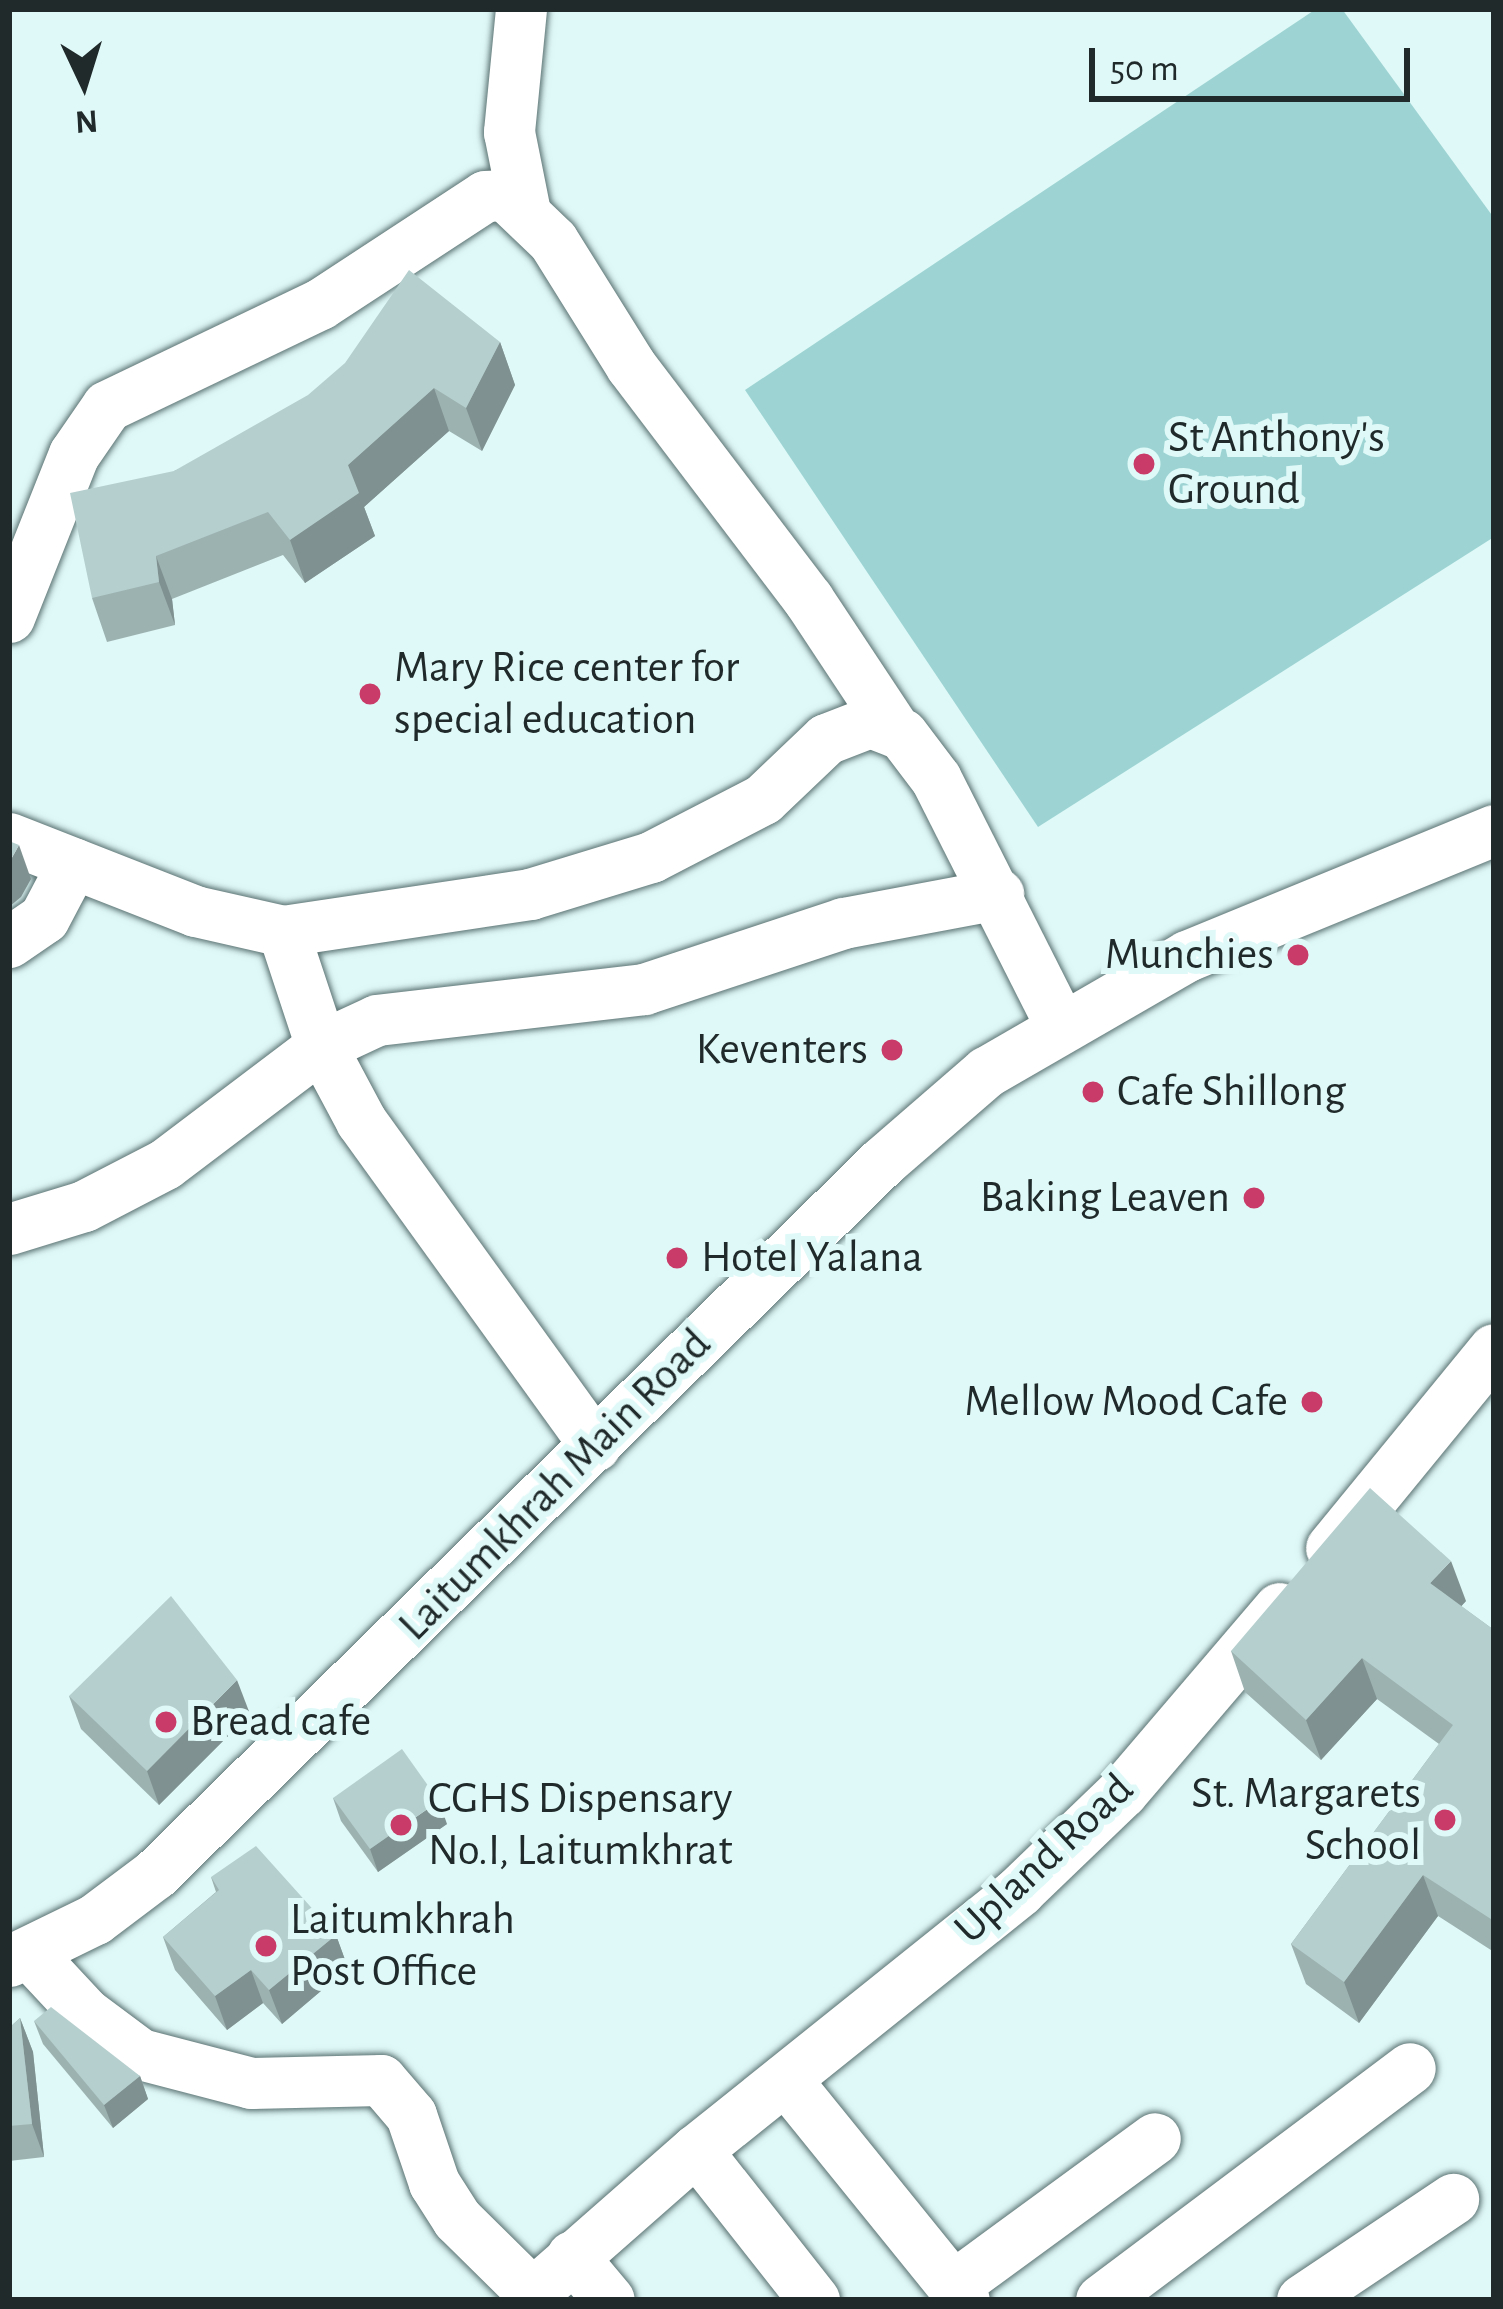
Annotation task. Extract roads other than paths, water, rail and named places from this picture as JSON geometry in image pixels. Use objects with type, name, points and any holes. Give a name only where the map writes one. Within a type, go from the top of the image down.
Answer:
[{"type":"street","points":[[521,9],[509,131],[524,207]]},
{"type":"street","points":[[9,617],[19,563],[74,454],[107,406],[320,304],[485,196],[505,195],[524,207],[896,731],[936,779],[998,894],[1060,1025]]},
{"type":"street","points":[[9,838],[196,911],[283,931],[530,894],[652,857],[764,799],[826,739],[870,722],[896,731]]},
{"type":"street","name":"Laitumkhrah Main Road","points":[[20,1957],[95,1919],[155,1874],[926,1118],[1060,1025],[1187,956],[1494,830]]},
{"type":"street","points":[[9,942],[44,918],[74,863]]},
{"type":"street","points":[[9,1228],[84,1206],[165,1164],[321,1046],[377,1020],[644,989],[844,922],[998,894]]},
{"type":"street","points":[[283,931],[321,1046],[361,1121],[595,1445]]},
{"type":"street","name":"Upland Road","points":[[529,2297],[697,2150],[1020,1890],[1122,1792],[1494,1349]]},
{"type":"street","points":[[20,1957],[140,2054],[181,2069],[251,2083],[381,2080],[411,2115],[434,2183],[457,2219],[529,2297]]},
{"type":"street","points":[[1101,2300],[1410,2068]]},
{"type":"street","points":[[785,2079],[959,2293],[1155,2138]]},
{"type":"street","points":[[697,2150],[814,2300]]},
{"type":"street","points":[[1302,2300],[1453,2199]]},
{"type":"street","points":[[572,2256],[610,2300]]},
{"type":"place","name":"St Anthony's Ground","points":[[1144,464]]},
{"type":"place","name":"Mary Rice center for special education","points":[[370,694]]},
{"type":"place","name":"Munchies","points":[[1298,955]]},
{"type":"place","name":"Keventers","points":[[892,1050]]},
{"type":"place","name":"Cafe Shillong","points":[[1093,1092]]},
{"type":"place","name":"Baking Leaven","points":[[1254,1198]]},
{"type":"place","name":"Hotel Yalana","points":[[677,1258]]},
{"type":"place","name":"Mellow Mood Cafe","points":[[1312,1402]]},
{"type":"place","name":"Bread cafe","points":[[166,1722]]},
{"type":"place","name":"St. Margarets School","points":[[1445,1820]]},
{"type":"place","name":"CGHS Dispensary No.I, Laitumkhrat","points":[[401,1825]]},
{"type":"place","name":"Laitumkhrah Post Office","points":[[266,1946]]}]
